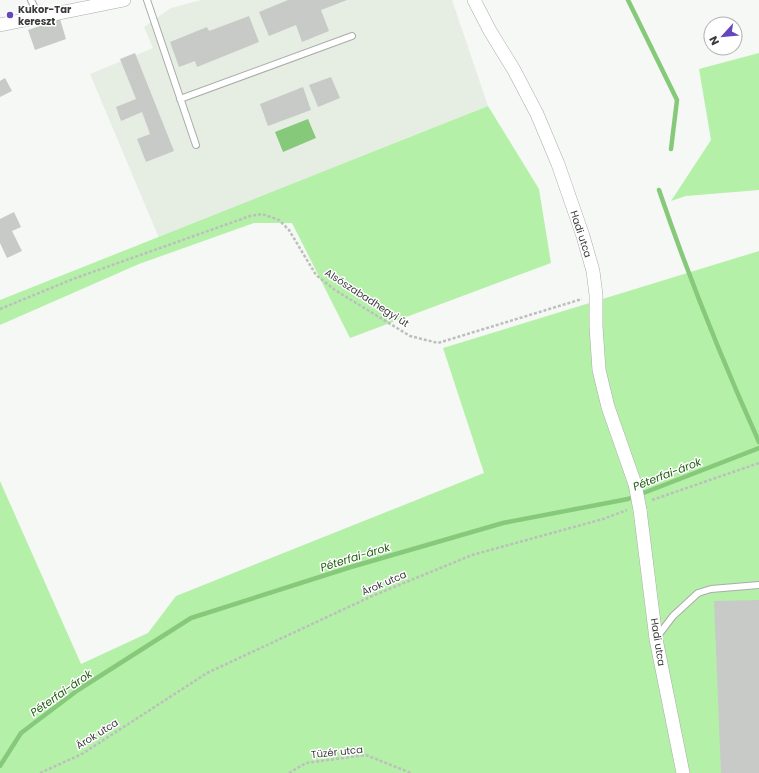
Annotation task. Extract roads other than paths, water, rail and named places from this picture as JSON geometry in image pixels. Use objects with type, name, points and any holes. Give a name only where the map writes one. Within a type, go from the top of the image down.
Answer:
[{"type":"street","points":[[0,25],[124,0]]},
{"type":"street","name":"Hadi utca","points":[[474,0],[537,114],[558,164],[583,236],[593,271],[596,295],[596,326],[599,370],[608,407],[635,484],[656,639],[683,773]]},
{"type":"lane","points":[[31,0],[38,17]]},
{"type":"lane","points":[[147,0],[196,145]]},
{"type":"lane","points":[[180,100],[352,36]]},
{"type":"lane","points":[[656,639],[673,616],[698,593],[711,589],[759,585]]},
{"type":"waterway","points":[[628,0],[677,100],[671,149]]},
{"type":"waterway","points":[[659,190],[706,317],[759,442]]},
{"type":"waterway","name":"Péterfai-árok","points":[[0,766],[21,733],[78,690],[191,618],[351,567],[503,523],[628,499],[759,448]]},
{"type":"place","name":"Kukor-Tar kereszt","points":[[10,15]]}]
